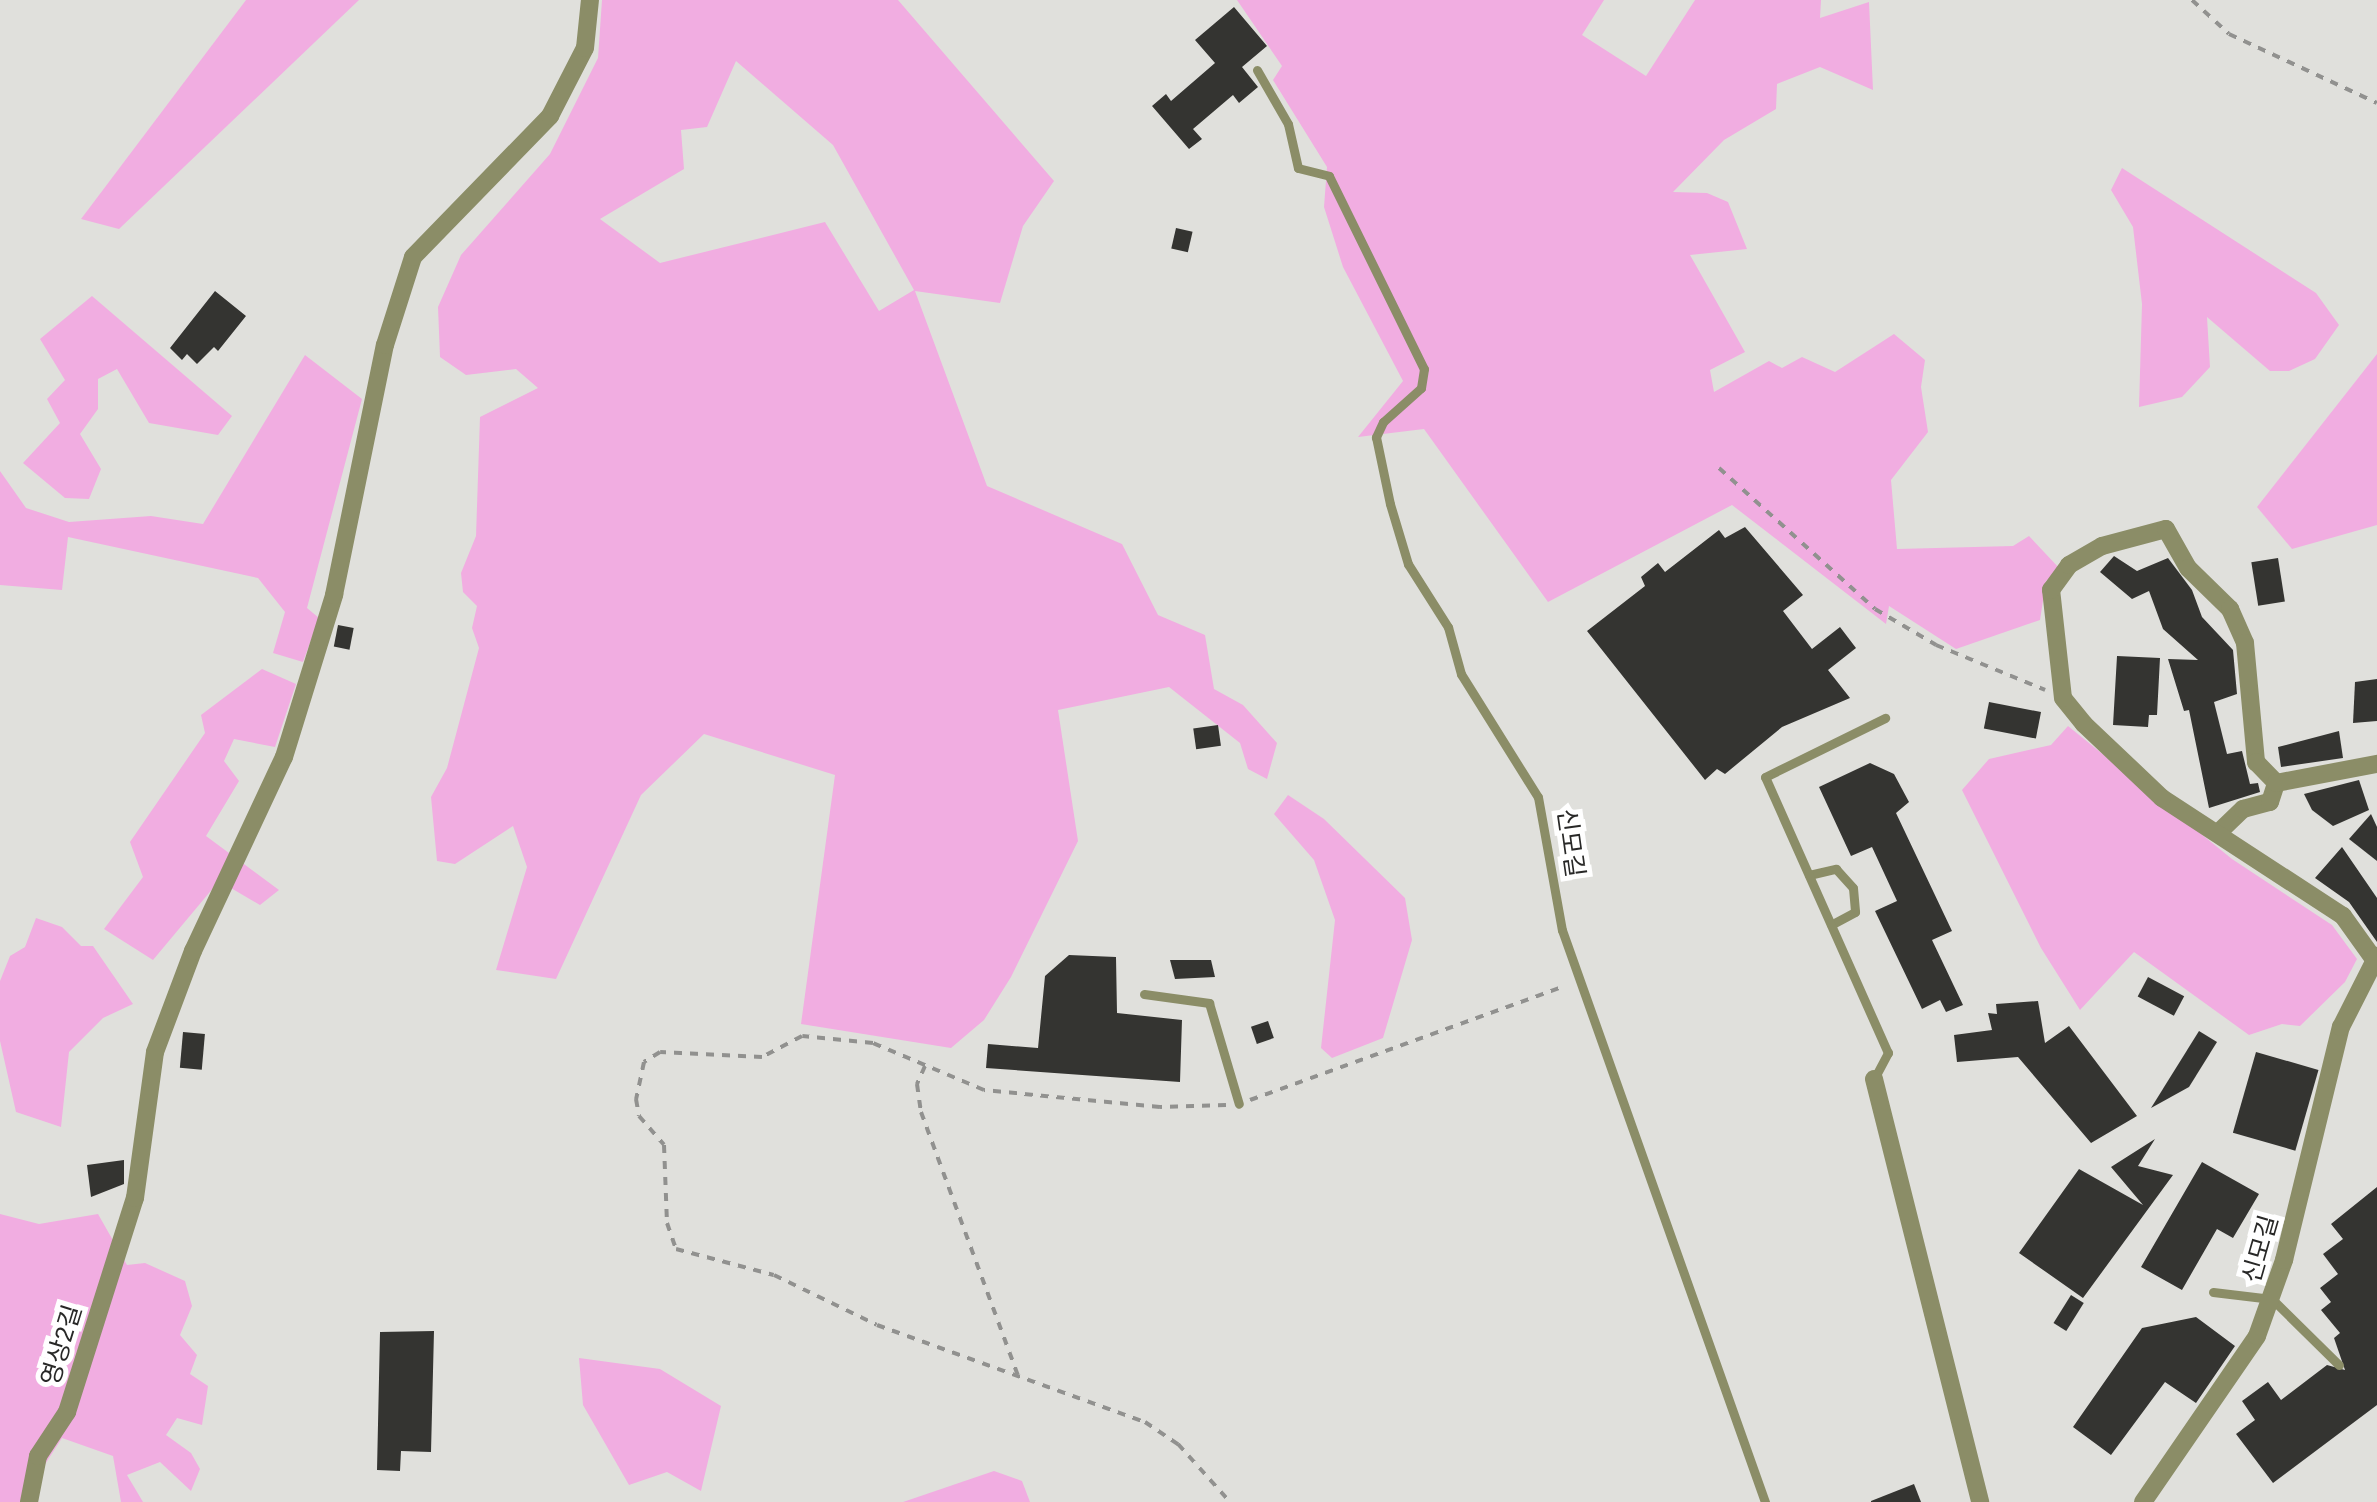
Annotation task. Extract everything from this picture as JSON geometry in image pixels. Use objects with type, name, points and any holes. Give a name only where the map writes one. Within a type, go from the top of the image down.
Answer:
[{"type":"street","name":"영상2길","points":[[29,1502],[38,1456],[67,1412],[135,1198],[155,1052],[193,951],[284,757],[334,595],[385,344],[412,257],[550,116],[585,48],[590,0]]},
{"type":"street","points":[[2063,698],[2051,590],[2069,565],[2102,546],[2166,529],[2188,568],[2230,609],[2245,643],[2256,762],[2276,784]]},
{"type":"street","name":"신모길","points":[[2063,698],[2162,798],[2343,916],[2375,957],[2371,981],[2341,1027],[2272,1299],[2257,1336],[2142,1502]]},
{"type":"street","points":[[2276,784],[2377,764]]},
{"type":"street","points":[[2218,833],[2243,809],[2270,802],[2276,784]]},
{"type":"street","points":[[1874,1079],[1980,1502]]},
{"type":"lane","name":"신모길","points":[[1257,70],[1288,124],[1298,168],[1329,176],[1424,369],[1421,388],[1383,422],[1376,438],[1408,564],[1448,627],[1461,674],[1538,797],[1553,901],[1766,1502]]},
{"type":"lane","points":[[1874,1079],[1888,1053],[1766,778],[1884,718]]},
{"type":"lane","points":[[1809,874],[1836,869],[1853,888],[1855,912],[1831,924]]},
{"type":"lane","points":[[1144,994],[1209,1003],[1239,1104]]},
{"type":"lane","points":[[2213,1292],[2272,1299],[2338,1365]]},
{"type":"path","points":[[2192,0],[2230,34],[2377,103]]},
{"type":"path","points":[[1719,468],[1875,609],[1936,645],[2063,698]]},
{"type":"path","points":[[1230,1502],[1178,1444],[1144,1422],[1020,1381],[774,1275],[676,1248],[667,1223],[664,1145],[639,1116],[636,1098],[644,1062],[660,1052],[762,1057],[802,1036],[873,1043],[984,1090],[1160,1107],[1239,1104],[1579,981]]},
{"type":"path","points":[[924,1066],[918,1084],[921,1112],[1020,1381]]},
{"type":"shaded area","points":[[246,0],[359,0],[119,229],[81,219]]},
{"type":"shaded area","points":[[602,0],[898,0],[1054,181],[1023,226],[1000,303],[915,291],[987,486],[1122,544],[1158,615],[1205,635],[1214,689],[1243,705],[1277,743],[1267,779],[1248,769],[1240,743],[1169,687],[1058,710],[1078,841],[1011,977],[984,1020],[951,1048],[801,1024],[835,775],[704,734],[641,795],[556,979],[496,970],[527,867],[513,826],[455,864],[437,861],[431,797],[447,768],[479,648],[472,628],[477,606],[463,592],[461,573],[476,536],[480,417],[538,388],[516,369],[466,375],[440,357],[438,307],[461,255],[550,154],[598,58]],"holes":[[[736,61],[833,145],[914,290],[879,311],[825,222],[660,263],[600,219],[684,169],[681,130],[707,127]]]},
{"type":"shaded area","points":[[1237,0],[1604,0],[1582,35],[1646,76],[1695,0],[1821,0],[1820,18],[1869,2],[1873,90],[1820,67],[1777,84],[1776,109],[1724,140],[1673,192],[1707,193],[1728,202],[1747,249],[1690,255],[1745,352],[1710,370],[1714,392],[1769,361],[1782,368],[1802,357],[1835,372],[1894,334],[1925,360],[1921,387],[1928,432],[1891,480],[1897,549],[2013,546],[2029,536],[2060,569],[2046,581],[2040,620],[1956,649],[1889,606],[1886,624],[1732,505],[1548,602],[1424,429],[1358,437],[1403,381],[1343,267],[1324,207],[1327,167],[1273,80],[1282,66]]},
{"type":"shaded area","points":[[2122,168],[2316,293],[2339,325],[2315,359],[2289,371],[2270,371],[2207,317],[2210,367],[2182,397],[2139,407],[2142,304],[2133,227],[2111,190]]},
{"type":"shaded area","points":[[92,296],[232,416],[218,435],[149,423],[117,369],[98,379],[98,409],[80,434],[101,469],[89,499],[65,498],[23,463],[60,423],[47,399],[65,380],[40,339]]},
{"type":"shaded area","points":[[2377,354],[2377,525],[2292,549],[2257,507]]},
{"type":"shaded area","points":[[305,355],[362,399],[307,608],[319,618],[303,662],[273,653],[285,612],[258,578],[68,537],[62,590],[0,585],[0,471],[26,508],[69,522],[151,516],[203,524]]},
{"type":"shaded area","points":[[262,669],[296,684],[275,747],[234,739],[224,761],[239,781],[206,836],[279,890],[260,905],[219,881],[153,960],[104,929],[143,877],[130,842],[205,733],[201,715]]},
{"type":"shaded area","points":[[2068,726],[2232,859],[2332,925],[2357,959],[2345,982],[2300,1026],[2282,1024],[2249,1035],[2134,952],[2080,1010],[2041,948],[1962,790],[1989,759],[2051,745]]},
{"type":"shaded area","points":[[1288,795],[1324,819],[1405,898],[1412,940],[1383,1038],[1332,1058],[1321,1048],[1335,920],[1314,860],[1274,814]]},
{"type":"shaded area","points":[[36,918],[62,927],[81,946],[93,946],[133,1004],[103,1018],[69,1052],[61,1127],[16,1112],[0,1041],[0,981],[10,956],[25,947]]},
{"type":"shaded area","points":[[0,1214],[39,1224],[98,1214],[127,1265],[145,1263],[185,1281],[192,1306],[180,1335],[197,1355],[190,1374],[208,1386],[202,1425],[177,1418],[166,1435],[191,1453],[200,1469],[191,1491],[160,1462],[127,1475],[143,1502],[121,1502],[113,1456],[62,1438],[40,1472],[38,1502],[0,1502]]},
{"type":"shaded area","points":[[579,1358],[660,1369],[721,1406],[701,1491],[667,1472],[629,1485],[583,1405]]},
{"type":"shaded area","points":[[994,1471],[1022,1481],[1030,1502],[903,1502]]},
{"type":"building","points":[[1234,7],[1267,46],[1242,67],[1258,87],[1239,103],[1233,95],[1193,129],[1202,139],[1189,149],[1152,106],[1166,94],[1171,101],[1215,63],[1195,40]]},
{"type":"building","points":[[1176,228],[1193,232],[1188,252],[1171,248]]},
{"type":"building","points":[[215,291],[246,316],[218,351],[214,347],[197,364],[187,354],[182,360],[170,348]]},
{"type":"building","points":[[1745,527],[1803,595],[1783,611],[1812,649],[1840,627],[1856,648],[1828,670],[1850,698],[1782,727],[1725,774],[1717,769],[1705,780],[1587,631],[1645,586],[1641,577],[1658,563],[1665,572],[1719,530],[1725,538]]},
{"type":"building","points":[[2114,556],[2137,571],[2168,558],[2192,590],[2202,617],[2233,650],[2237,694],[2214,702],[2227,754],[2242,751],[2250,784],[2258,783],[2260,792],[2209,808],[2189,710],[2184,711],[2168,659],[2198,660],[2163,629],[2149,591],[2132,599],[2100,572]]},
{"type":"building","points":[[2278,558],[2285,601],[2258,606],[2251,562]]},
{"type":"building","points":[[338,625],[354,628],[350,650],[334,647]]},
{"type":"building","points":[[2117,656],[2160,658],[2157,715],[2149,715],[2148,727],[2113,725]]},
{"type":"building","points":[[2377,679],[2377,721],[2353,723],[2355,682]]},
{"type":"building","points":[[1989,702],[2041,712],[2036,739],[1984,729]]},
{"type":"building","points":[[1218,725],[1221,746],[1196,749],[1193,728]]},
{"type":"building","points":[[2339,731],[2343,758],[2281,767],[2278,747]]},
{"type":"building","points":[[1870,763],[1894,774],[1909,802],[1896,813],[1952,931],[1932,940],[1963,1005],[1946,1012],[1940,1000],[1922,1009],[1875,911],[1897,901],[1872,847],[1851,856],[1819,787]]},
{"type":"building","points":[[2359,780],[2369,810],[2333,826],[2312,810],[2304,794]]},
{"type":"building","points":[[2371,814],[2377,827],[2377,861],[2349,839]]},
{"type":"building","points":[[2342,847],[2377,898],[2377,942],[2349,902],[2315,878]]},
{"type":"building","points":[[1069,955],[1116,957],[1117,1013],[1182,1020],[1180,1082],[986,1068],[988,1044],[1038,1048],[1045,976]]},
{"type":"building","points":[[1170,960],[1211,960],[1215,977],[1175,979]]},
{"type":"building","points":[[2148,977],[2184,996],[2174,1016],[2138,996]]},
{"type":"building","points":[[2038,1001],[2045,1043],[2069,1026],[2137,1116],[2091,1143],[2018,1057],[1957,1062],[1954,1035],[1992,1030],[1988,1013],[1997,1014],[1996,1004]]},
{"type":"building","points":[[1268,1021],[1274,1038],[1257,1044],[1251,1027]]},
{"type":"building","points":[[2199,1031],[2217,1042],[2189,1087],[2151,1108]]},
{"type":"building","points":[[183,1032],[205,1034],[202,1070],[180,1068]]},
{"type":"building","points":[[2256,1052],[2318,1070],[2295,1151],[2233,1133]]},
{"type":"building","points":[[2155,1139],[2138,1166],[2173,1175],[2083,1298],[2019,1253],[2079,1169],[2143,1205],[2111,1167]]},
{"type":"building","points":[[124,1160],[124,1184],[91,1197],[87,1165]]},
{"type":"building","points":[[2202,1162],[2259,1194],[2233,1238],[2217,1229],[2182,1290],[2141,1267]]},
{"type":"building","points":[[2377,1187],[2377,1405],[2273,1483],[2236,1434],[2255,1420],[2242,1401],[2268,1382],[2281,1400],[2327,1365],[2345,1370],[2334,1338],[2340,1333],[2321,1310],[2331,1302],[2320,1288],[2338,1274],[2323,1254],[2343,1239],[2331,1224]]},
{"type":"building","points":[[2071,1295],[2084,1303],[2066,1331],[2054,1323]]},
{"type":"building","points":[[2196,1317],[2235,1346],[2196,1403],[2165,1382],[2111,1455],[2073,1427],[2142,1328]]},
{"type":"building","points":[[434,1331],[431,1452],[401,1451],[400,1471],[377,1470],[380,1332]]},
{"type":"building","points":[[1914,1484],[1921,1502],[1871,1502],[1871,1501]]}]
